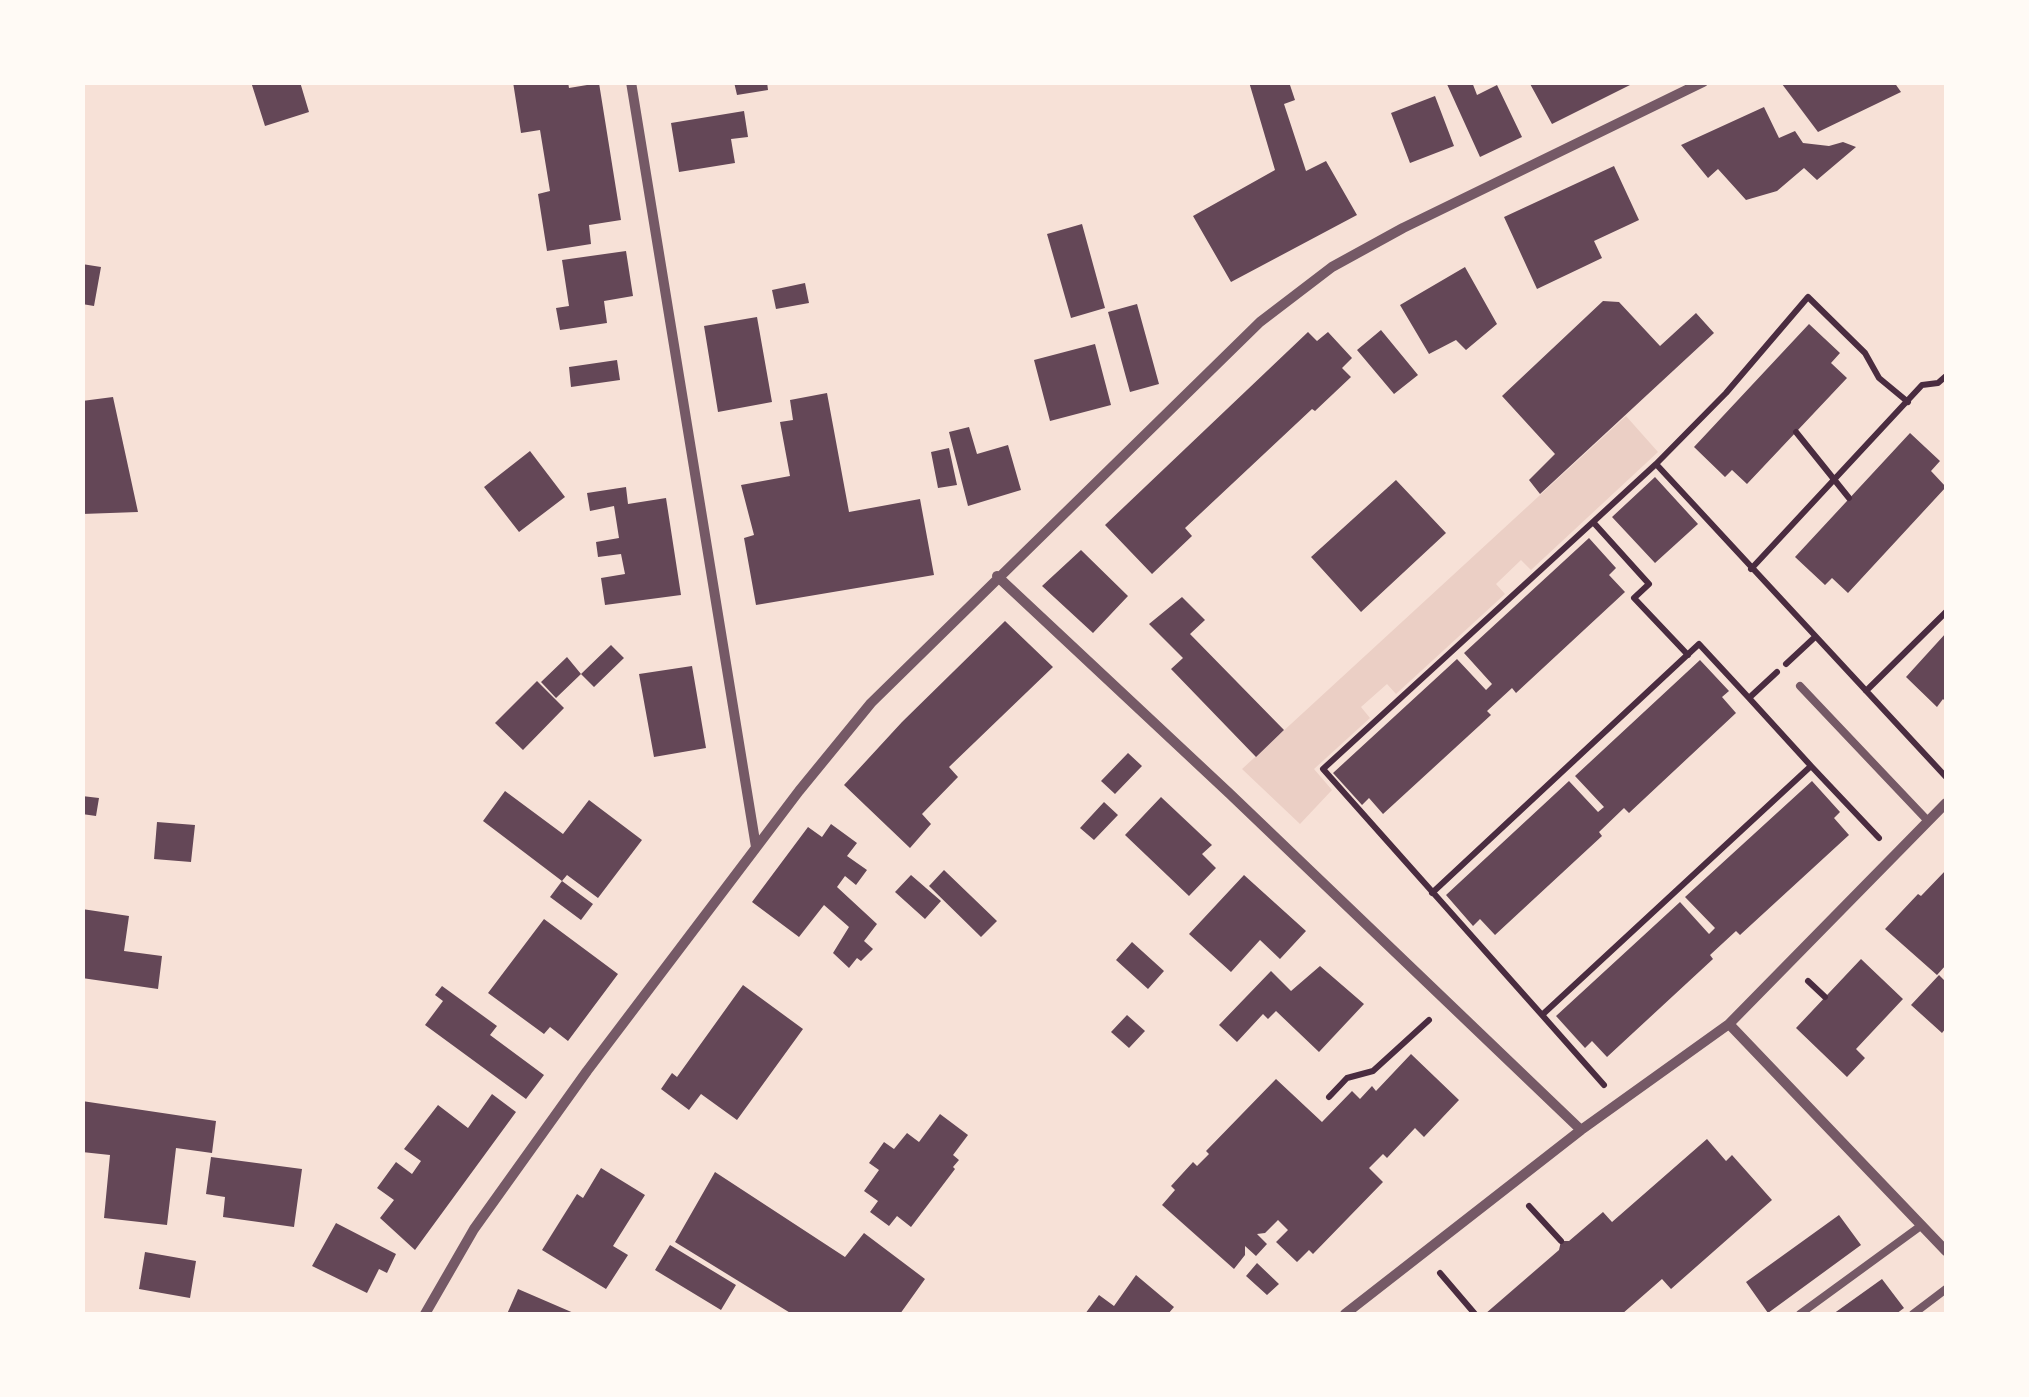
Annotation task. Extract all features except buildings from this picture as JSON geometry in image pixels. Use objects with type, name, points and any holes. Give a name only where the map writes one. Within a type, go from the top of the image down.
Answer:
[{"type":"street","points":[[631,82],[756,847]]},
{"type":"street","points":[[425,1314],[474,1229],[576,1086],[756,847],[871,703],[1260,322],[1332,267],[1451,202],[1702,82]]},
{"type":"street","points":[[997,576],[1581,1130]]},
{"type":"street","points":[[1345,1314],[1581,1130],[1730,1024],[1946,803]]},
{"type":"street","points":[[1730,1024],[1946,1252]]},
{"type":"lane","points":[[1800,686],[1928,820]]},
{"type":"lane","points":[[1800,1314],[1922,1225]]},
{"type":"lane","points":[[1913,1314],[1946,1289]]},
{"type":"path","points":[[1619,1102],[1323,769],[1656,464],[1726,393],[1808,297],[1866,353],[1879,378],[1908,402]]},
{"type":"path","points":[[1751,569],[1922,386],[1938,383],[1946,376]]},
{"type":"path","points":[[1796,432],[1849,498]]},
{"type":"path","points":[[1656,464],[1946,778]]},
{"type":"path","points":[[1592,522],[1650,584],[1634,598],[1688,656]]},
{"type":"path","points":[[1866,692],[1946,612]]},
{"type":"path","points":[[1748,698],[1814,638]]},
{"type":"path","points":[[1432,893],[1699,644],[1896,857]]},
{"type":"path","points":[[1542,1014],[1811,766]]},
{"type":"path","points":[[1810,982],[1824,997]]},
{"type":"path","points":[[1329,1098],[1346,1078],[1373,1071],[1422,1024],[1451,1006]]},
{"type":"path","points":[[1529,1206],[1561,1242]]},
{"type":"path","points":[[1440,1273],[1475,1314]]},
{"type":"shaded area","points":[[1626,416],[1658,452],[1531,570],[1521,560],[1496,584],[1505,594],[1396,694],[1387,684],[1361,707],[1370,718],[1314,769],[1332,790],[1300,824],[1242,769]]}]
